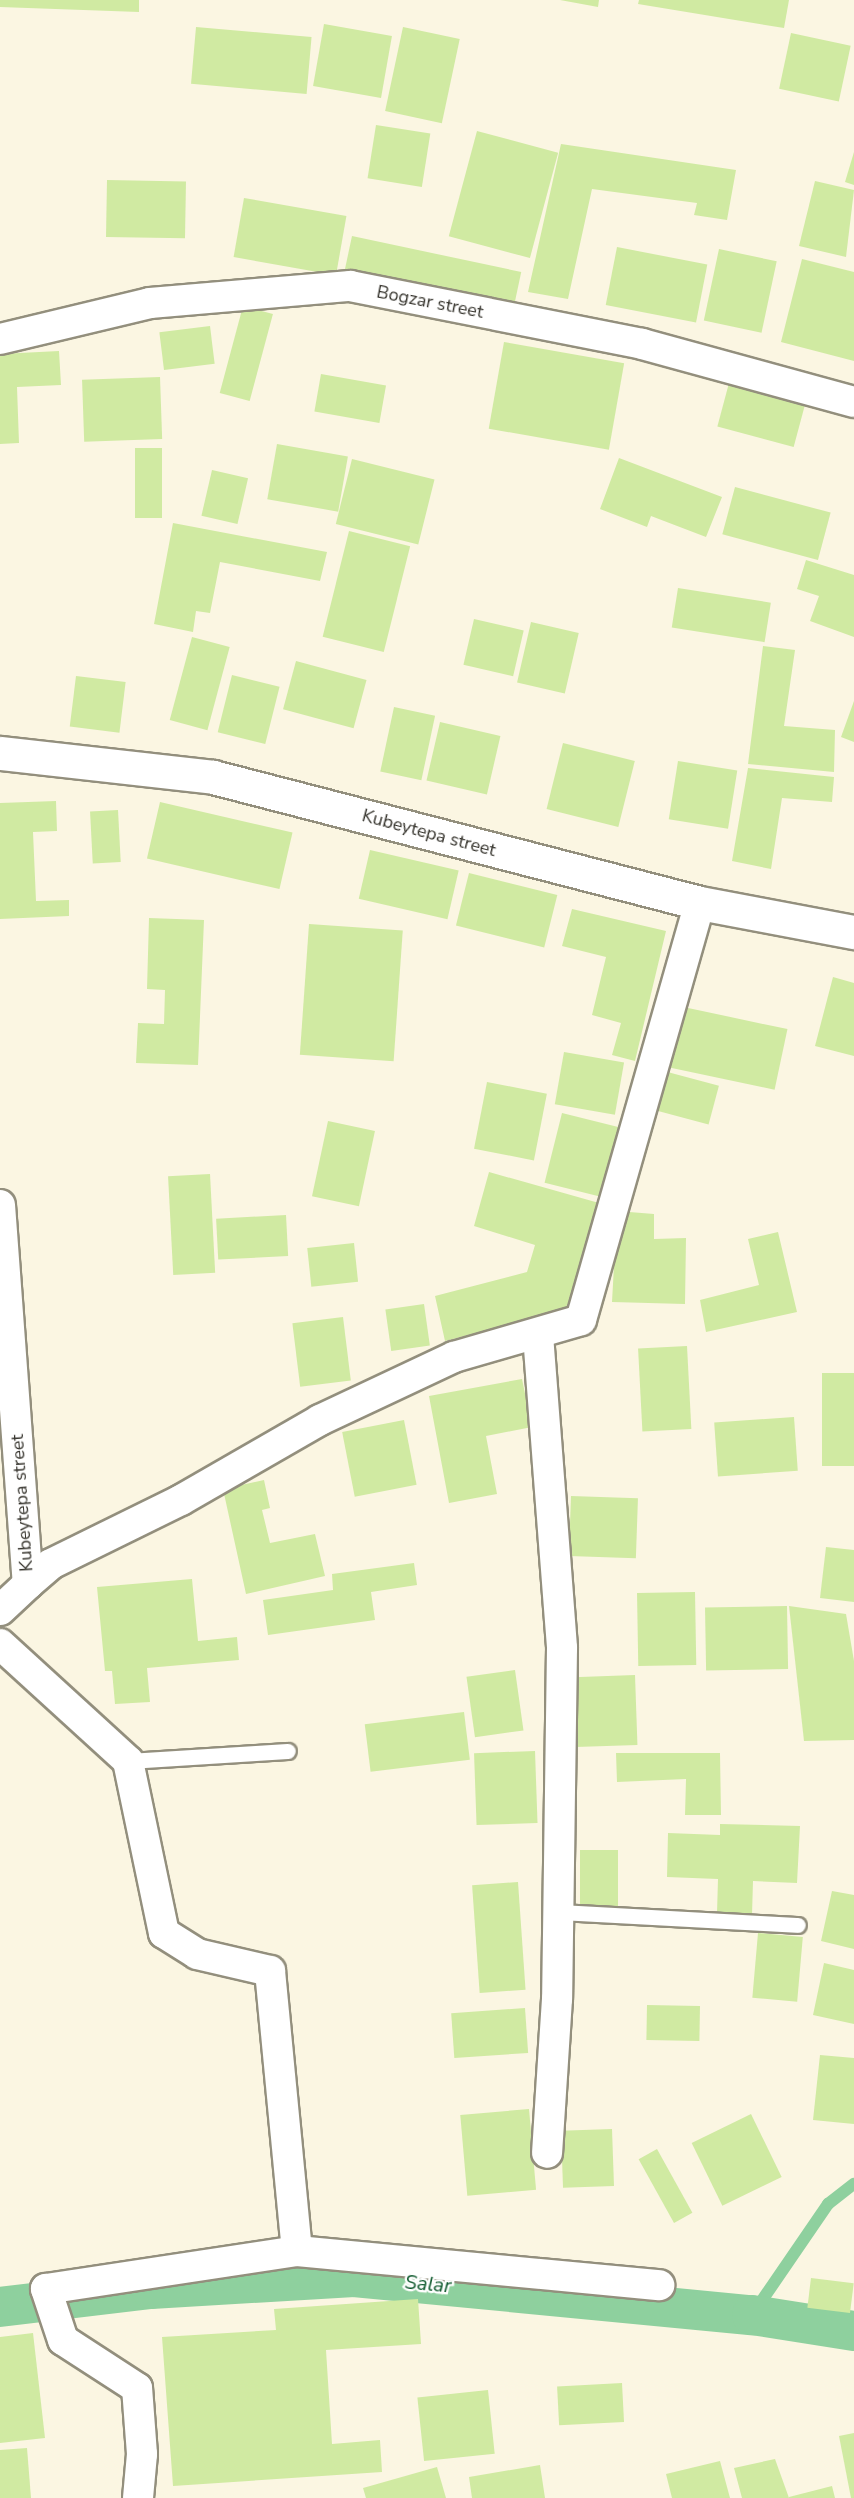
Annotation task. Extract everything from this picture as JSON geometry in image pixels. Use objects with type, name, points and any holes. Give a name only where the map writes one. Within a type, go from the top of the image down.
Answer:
[{"type":"street","name":"Bogzar street","points":[[0,339],[150,303],[350,286],[642,344],[854,402]]},
{"type":"street","name":"Kubeytepa street","points":[[0,753],[213,777],[700,903],[854,932]]},
{"type":"street","points":[[28,1584],[51,1564],[181,1500],[320,1420],[454,1357],[538,1335],[581,1320],[700,903]]},
{"type":"street","name":"Kubeytepa street","points":[[0,1205],[2,1260],[28,1584],[0,1610]]},
{"type":"street","points":[[538,1335],[562,1648],[558,1912],[548,2154]]},
{"type":"street","points":[[0,1644],[128,1761],[164,1933],[198,1954],[270,1971],[297,2251]]},
{"type":"street","points":[[138,2498],[136,2388],[63,2340],[46,2289],[297,2251],[659,2285]]},
{"type":"lane","points":[[128,1761],[288,1750]]},
{"type":"lane","points":[[558,1912],[798,1925]]},
{"type":"building","points":[[0,0],[139,0],[139,12],[0,7]]},
{"type":"building","points":[[560,0],[599,0],[598,7]]},
{"type":"building","points":[[639,0],[789,0],[784,28],[638,4]]},
{"type":"building","points":[[324,24],[392,36],[381,98],[313,86]]},
{"type":"building","points":[[196,27],[312,37],[307,94],[191,84]]},
{"type":"building","points":[[403,27],[460,39],[442,123],[385,111]]},
{"type":"building","points":[[791,33],[851,46],[839,101],[779,89]]},
{"type":"building","points":[[376,125],[430,134],[422,187],[368,178]]},
{"type":"building","points":[[477,131],[558,153],[530,258],[449,236]]},
{"type":"building","points":[[561,144],[736,170],[727,220],[694,215],[697,203],[592,189],[568,299],[528,292]]},
{"type":"building","points":[[854,152],[854,185],[845,182]]},
{"type":"building","points":[[107,180],[186,181],[185,238],[106,237]]},
{"type":"building","points":[[815,181],[854,190],[846,257],[799,246]]},
{"type":"building","points":[[244,198],[346,216],[336,275],[234,257]]},
{"type":"building","points":[[352,236],[521,272],[513,309],[344,273]]},
{"type":"building","points":[[617,247],[707,265],[696,322],[606,305]]},
{"type":"building","points":[[719,249],[777,261],[762,333],[704,320]]},
{"type":"building","points":[[802,259],[854,272],[854,361],[781,342]]},
{"type":"building","points":[[243,306],[273,314],[250,401],[220,393]]},
{"type":"building","points":[[210,326],[215,364],[164,370],[159,332]]},
{"type":"building","points":[[504,342],[624,363],[609,450],[489,429]]},
{"type":"building","points":[[59,351],[61,385],[17,387],[19,443],[0,444],[0,354]]},
{"type":"building","points":[[321,374],[386,385],[379,423],[314,411]]},
{"type":"building","points":[[160,377],[162,439],[84,442],[82,380]]},
{"type":"building","points":[[729,383],[805,403],[794,447],[717,426]]},
{"type":"building","points":[[277,444],[348,457],[338,512],[267,499]]},
{"type":"building","points":[[135,448],[162,448],[162,518],[135,518]]},
{"type":"building","points":[[619,458],[722,497],[706,537],[651,516],[647,527],[600,509]]},
{"type":"building","points":[[352,459],[434,480],[418,545],[336,524]]},
{"type":"building","points":[[212,470],[248,478],[237,524],[201,516]]},
{"type":"building","points":[[735,487],[831,513],[818,560],[722,534]]},
{"type":"building","points":[[173,523],[327,552],[320,581],[220,562],[210,613],[196,611],[193,632],[154,624]]},
{"type":"building","points":[[349,531],[410,546],[384,652],[323,637]]},
{"type":"building","points":[[806,560],[854,575],[854,637],[810,621],[819,596],[797,589]]},
{"type":"building","points":[[678,588],[771,603],[765,642],[672,628]]},
{"type":"building","points":[[474,619],[524,630],[513,676],[463,665]]},
{"type":"building","points":[[531,622],[579,633],[565,693],[517,682]]},
{"type":"building","points":[[192,637],[230,647],[207,730],[170,720]]},
{"type":"building","points":[[763,646],[795,650],[784,726],[835,730],[834,772],[748,764]]},
{"type":"building","points":[[296,661],[367,680],[354,728],[283,709]]},
{"type":"building","points":[[232,675],[280,687],[265,744],[218,732]]},
{"type":"building","points":[[76,676],[126,682],[119,733],[70,727]]},
{"type":"building","points":[[854,701],[854,742],[841,737]]},
{"type":"building","points":[[394,707],[435,716],[421,780],[380,772]]},
{"type":"building","points":[[440,722],[500,736],[487,794],[427,780]]},
{"type":"building","points":[[563,743],[635,761],[618,827],[547,809]]},
{"type":"building","points":[[678,761],[737,770],[728,829],[669,819]]},
{"type":"building","points":[[748,768],[834,777],[832,802],[782,798],[771,869],[732,861]]},
{"type":"building","points":[[56,801],[57,831],[33,832],[36,901],[69,900],[69,916],[0,919],[0,803]]},
{"type":"building","points":[[160,802],[293,833],[279,889],[147,859]]},
{"type":"building","points":[[118,810],[121,862],[93,863],[90,811]]},
{"type":"building","points":[[370,850],[459,870],[447,919],[359,899]]},
{"type":"building","points":[[469,873],[557,895],[544,947],[456,925]]},
{"type":"building","points":[[572,909],[666,931],[635,1061],[612,1055],[621,1023],[592,1015],[606,957],[562,946]]},
{"type":"building","points":[[149,918],[204,920],[198,1065],[136,1063],[138,1023],[164,1024],[165,990],[147,989]]},
{"type":"building","points":[[309,924],[403,931],[394,1061],[300,1055]]},
{"type":"building","points":[[833,977],[854,983],[854,1056],[815,1046]]},
{"type":"building","points":[[674,1005],[787,1029],[775,1090],[661,1066]]},
{"type":"building","points":[[564,1052],[624,1063],[615,1115],[555,1104]]},
{"type":"building","points":[[660,1070],[719,1086],[709,1124],[650,1109]]},
{"type":"building","points":[[487,1082],[547,1094],[534,1160],[474,1149]]},
{"type":"building","points":[[562,1113],[621,1128],[604,1198],[545,1183]]},
{"type":"building","points":[[328,1121],[375,1131],[359,1206],[312,1196]]},
{"type":"building","points":[[489,1172],[599,1203],[575,1308],[445,1341],[435,1296],[527,1272],[535,1245],[474,1226]]},
{"type":"building","points":[[210,1174],[215,1273],[173,1275],[168,1176]]},
{"type":"building","points":[[617,1211],[654,1214],[654,1239],[686,1238],[685,1304],[612,1302]]},
{"type":"building","points":[[286,1215],[288,1256],[218,1260],[216,1219]]},
{"type":"building","points":[[778,1232],[797,1312],[706,1332],[700,1300],[759,1285],[748,1239]]},
{"type":"building","points":[[354,1243],[358,1282],[311,1287],[307,1248]]},
{"type":"building","points":[[424,1304],[430,1346],[391,1351],[385,1309]]},
{"type":"building","points":[[343,1317],[351,1381],[300,1387],[292,1323]]},
{"type":"building","points":[[687,1346],[691,1429],[642,1431],[638,1349]]},
{"type":"building","points":[[822,1373],[854,1373],[854,1466],[822,1466]]},
{"type":"building","points":[[522,1379],[532,1427],[486,1436],[497,1494],[449,1503],[429,1396]]},
{"type":"building","points":[[794,1417],[798,1471],[718,1476],[714,1423]]},
{"type":"building","points":[[404,1420],[417,1485],[355,1497],[342,1432]]},
{"type":"building","points":[[264,1480],[270,1508],[262,1510],[270,1543],[315,1534],[325,1576],[246,1594],[223,1489]]},
{"type":"building","points":[[571,1496],[638,1498],[636,1558],[569,1556]]},
{"type":"building","points":[[826,1547],[854,1550],[854,1602],[820,1598]]},
{"type":"building","points":[[414,1563],[417,1585],[371,1592],[375,1620],[268,1635],[263,1600],[333,1590],[332,1574]]},
{"type":"building","points":[[192,1579],[198,1641],[237,1637],[239,1660],[147,1668],[150,1702],[115,1704],[112,1671],[105,1671],[97,1587]]},
{"type":"building","points":[[695,1592],[696,1665],[638,1666],[637,1593]]},
{"type":"building","points":[[787,1606],[788,1669],[706,1670],[705,1607]]},
{"type":"building","points":[[789,1606],[846,1614],[854,1661],[854,1740],[804,1741]]},
{"type":"building","points":[[515,1670],[523,1730],[475,1737],[466,1677]]},
{"type":"building","points":[[635,1675],[637,1745],[575,1747],[573,1677]]},
{"type":"building","points":[[464,1712],[470,1760],[371,1772],[365,1724]]},
{"type":"building","points":[[535,1751],[538,1823],[477,1825],[474,1753]]},
{"type":"building","points":[[616,1753],[720,1753],[721,1815],[685,1815],[686,1779],[617,1782]]},
{"type":"building","points":[[720,1824],[800,1826],[797,1883],[753,1881],[752,1915],[717,1913],[718,1879],[667,1877],[668,1833],[720,1835]]},
{"type":"building","points":[[580,1850],[618,1850],[618,1907],[580,1907]]},
{"type":"building","points":[[518,1882],[526,1990],[480,1993],[472,1885]]},
{"type":"building","points":[[832,1891],[854,1895],[854,1949],[821,1941]]},
{"type":"building","points":[[758,1933],[803,1937],[797,2002],[752,1998]]},
{"type":"building","points":[[824,1963],[854,1970],[854,2024],[813,2015]]},
{"type":"building","points":[[647,2005],[700,2006],[699,2041],[646,2040]]},
{"type":"building","points":[[525,2008],[528,2053],[454,2058],[451,2013]]},
{"type":"building","points":[[820,2055],[854,2058],[854,2124],[813,2120]]},
{"type":"building","points":[[529,2109],[536,2190],[467,2196],[460,2115]]},
{"type":"building","points":[[751,2114],[782,2177],[722,2206],[692,2143]]},
{"type":"building","points":[[612,2129],[614,2186],[563,2188],[561,2131]]},
{"type":"building","points":[[657,2149],[692,2213],[674,2223],[639,2159]]},
{"type":"building","points":[[811,2278],[854,2283],[850,2313],[807,2308]]},
{"type":"building","points":[[418,2299],[421,2344],[326,2350],[332,2444],[380,2440],[382,2472],[173,2486],[162,2337],[276,2330],[274,2309]]},
{"type":"building","points":[[33,2333],[45,2438],[0,2443],[0,2337]]},
{"type":"building","points":[[622,2383],[624,2422],[559,2425],[557,2386]]},
{"type":"building","points":[[488,2390],[495,2454],[424,2461],[417,2397]]},
{"type":"building","points":[[854,2433],[854,2498],[851,2498],[839,2436]]},
{"type":"building","points":[[27,2448],[31,2498],[0,2498],[0,2450]]},
{"type":"building","points":[[775,2459],[789,2498],[742,2498],[734,2468]]},
{"type":"building","points":[[720,2461],[730,2498],[672,2498],[666,2474]]},
{"type":"building","points":[[540,2465],[545,2498],[472,2498],[469,2477]]},
{"type":"building","points":[[437,2467],[446,2498],[366,2498],[363,2488]]},
{"type":"building","points":[[832,2486],[835,2498],[789,2498],[789,2497]]},
{"type":"waterway","points":[[752,2315],[828,2204],[854,2184]]},
{"type":"waterway","name":"Salar","points":[[0,2307],[151,2289],[354,2277],[752,2315],[854,2331]]}]
